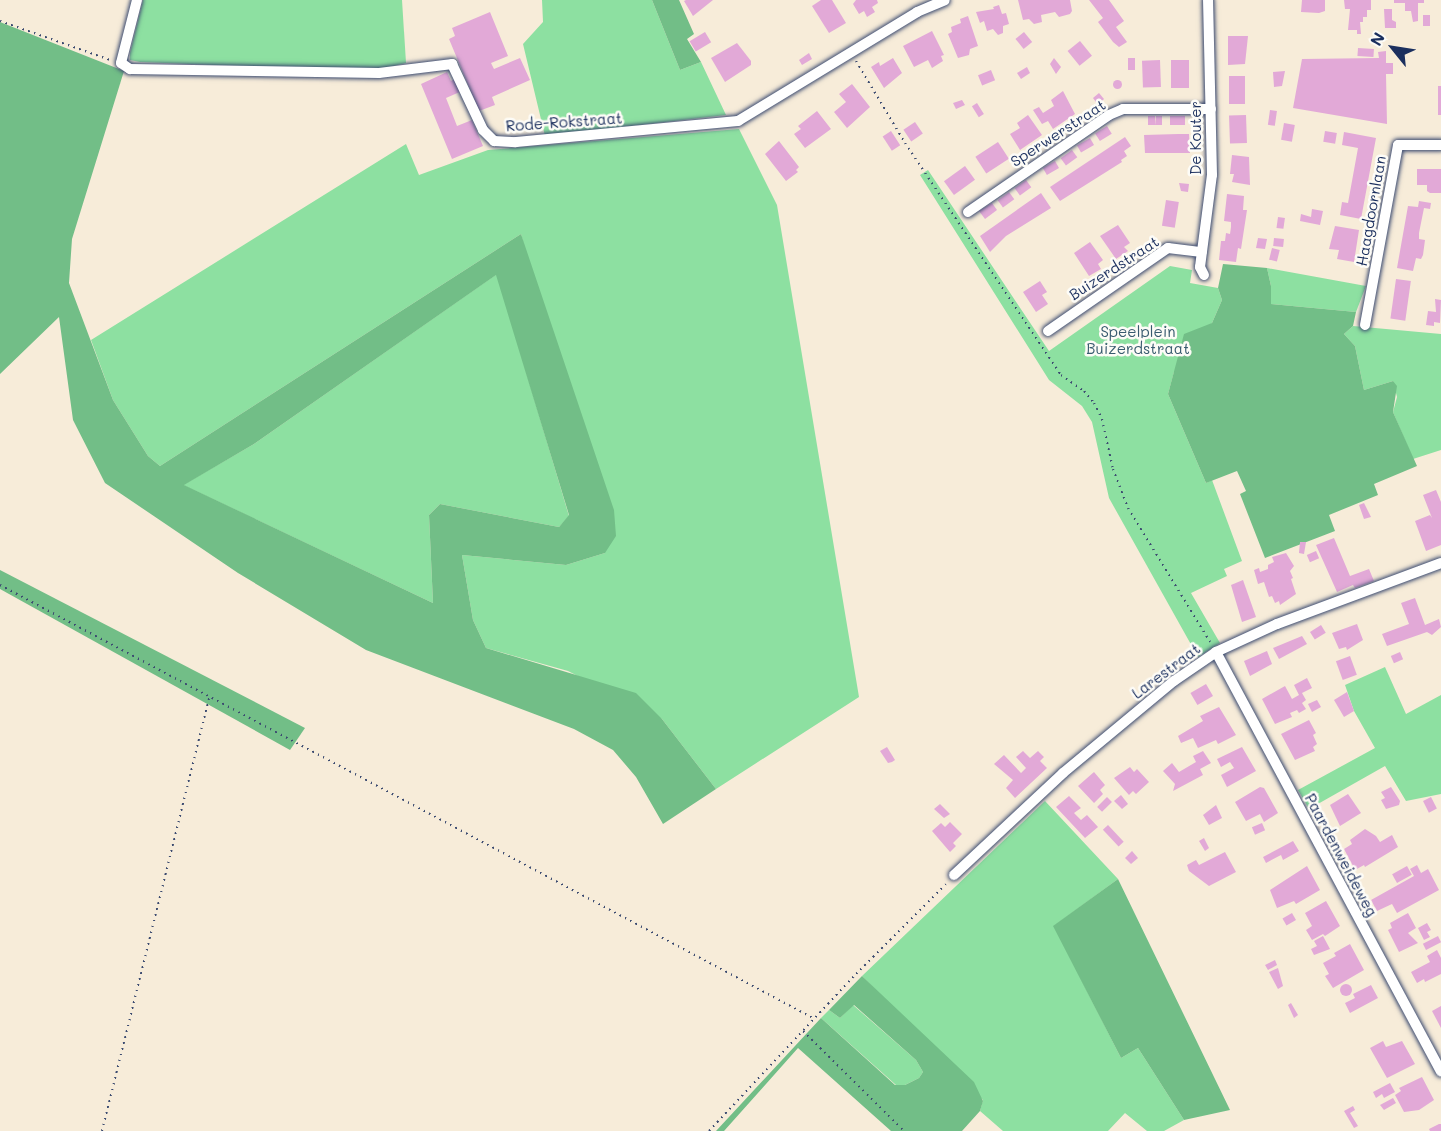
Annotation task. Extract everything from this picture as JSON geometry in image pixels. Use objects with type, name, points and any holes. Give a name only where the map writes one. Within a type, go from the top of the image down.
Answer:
[{"type":"street","points":[[120,63],[137,0]]},
{"type":"street","name":"Rode-Rokstraat","points":[[120,63],[129,69],[379,73],[452,64],[483,130],[494,141],[516,142],[738,121],[917,12],[945,0]]},
{"type":"street","name":"De Kouter","points":[[1204,275],[1200,267],[1212,175],[1208,0]]},
{"type":"street","name":"Sperwerstraat","points":[[968,212],[1109,115],[1123,109],[1211,109]]},
{"type":"street","name":"Haagdoornlaan","points":[[1365,325],[1398,145],[1441,145]]},
{"type":"street","name":"Buizerdstraat","points":[[1048,331],[1168,248],[1202,252]]},
{"type":"street","name":"Larestraat","points":[[954,876],[1063,773],[1174,681],[1216,652],[1277,624],[1441,563]]},
{"type":"street","name":"Paardenweideweg","points":[[1216,652],[1441,1071]]},
{"type":"path","points":[[0,21],[120,63]]},
{"type":"path","points":[[851,52],[905,142],[1061,375],[1084,391],[1094,403],[1102,419],[1113,469],[1128,508],[1216,652]]},
{"type":"path","points":[[0,585],[815,1019]]},
{"type":"path","points":[[102,1131],[209,698]]},
{"type":"path","points":[[709,1131],[954,876]]},
{"type":"path","points":[[803,1031],[904,1131]]},
{"type":"green space","points":[[143,0],[402,0],[406,63],[385,68],[288,68],[130,60]]},
{"type":"green space","points":[[542,0],[652,0],[680,70],[701,62],[726,115],[545,136],[523,44],[543,22]]},
{"type":"green space","points":[[652,0],[679,0],[694,34],[687,39],[701,62],[680,70]]},
{"type":"green space","points":[[0,22],[124,71],[72,239],[69,283],[113,400],[148,456],[160,466],[521,234],[614,510],[616,536],[605,553],[566,565],[462,555],[473,620],[486,648],[636,693],[662,719],[716,789],[663,824],[636,777],[613,750],[574,729],[366,650],[238,573],[105,483],[73,420],[59,317],[0,374]],"holes":[[[496,275],[569,515],[559,527],[440,504],[429,515],[433,603],[184,485],[254,444]]]},
{"type":"green space","points":[[739,129],[777,205],[859,697],[716,789],[662,719],[568,671],[486,648],[473,620],[462,555],[566,565],[605,553],[521,234],[160,466],[148,456],[113,400],[91,340],[406,144],[419,175],[488,150]]},
{"type":"green space","name":"Speelplein Buizerdstraat","points":[[928,170],[1049,351],[1170,266],[1192,270],[1190,283],[1218,288],[1222,300],[1212,323],[1174,372],[1168,394],[1206,483],[1212,480],[1242,561],[1224,569],[1227,576],[1191,593],[1220,643],[1198,657],[1109,498],[1092,422],[1082,406],[1049,380],[920,175]]},
{"type":"green space","points":[[1223,264],[1267,268],[1271,286],[1271,304],[1356,312],[1353,326],[1344,334],[1355,346],[1364,390],[1393,381],[1397,386],[1393,412],[1417,466],[1374,484],[1378,495],[1329,515],[1335,531],[1265,558],[1240,494],[1246,491],[1237,471],[1206,483],[1168,394],[1184,334],[1212,323],[1222,300],[1218,288]]},
{"type":"green space","points":[[1267,268],[1366,286],[1356,312],[1271,304],[1271,286]]},
{"type":"green space","points":[[497,274],[569,516],[559,527],[440,504],[429,515],[433,603],[183,485],[254,444]]},
{"type":"green space","points":[[1353,326],[1441,334],[1441,450],[1413,459],[1393,412],[1397,397],[1393,381],[1364,390],[1355,346],[1344,334]]},
{"type":"green space","points":[[0,570],[305,728],[290,750],[0,589]]},
{"type":"green space","points":[[1385,667],[1406,714],[1441,695],[1441,794],[1406,801],[1385,766],[1309,809],[1298,790],[1375,748],[1354,711],[1345,685]]},
{"type":"green space","points":[[1045,801],[1118,879],[1054,926],[1121,1058],[1138,1048],[1184,1120],[1164,1131],[1147,1131],[1125,1113],[1108,1131],[1003,1131],[980,1111],[983,1100],[862,976]]},
{"type":"green space","points":[[1118,879],[1230,1110],[1184,1120],[1138,1048],[1121,1058],[1053,926]]},
{"type":"green space","points":[[862,976],[974,1082],[983,1101],[980,1111],[962,1131],[891,1131],[798,1048],[724,1131],[716,1131],[821,1018],[895,1085],[905,1085],[919,1078],[923,1072],[916,1060],[854,1005],[840,1018],[829,1010]]},
{"type":"green space","points":[[853,1005],[916,1060],[923,1072],[919,1078],[905,1085],[896,1085],[821,1018],[829,1010],[840,1018]]},
{"type":"building","points":[[713,0],[693,16],[684,1]]},
{"type":"building","points":[[821,0],[832,0],[846,23],[829,33],[812,6]]},
{"type":"building","points":[[856,0],[877,0],[878,3],[872,7],[875,12],[867,17],[864,11],[859,14],[853,4]]},
{"type":"building","points":[[1018,0],[1070,0],[1072,11],[1070,14],[1059,17],[1055,12],[1041,15],[1042,22],[1034,24],[1029,19],[1023,20]]},
{"type":"building","points":[[1089,0],[1109,0],[1124,21],[1116,27],[1127,42],[1119,47],[1113,42],[1098,22],[1103,18]]},
{"type":"building","points":[[1302,0],[1325,0],[1325,11],[1301,12]]},
{"type":"building","points":[[1344,0],[1371,0],[1371,10],[1367,10],[1367,17],[1363,17],[1363,22],[1360,22],[1361,34],[1357,34],[1357,30],[1348,30],[1350,9],[1345,9]]},
{"type":"building","points":[[1394,0],[1424,0],[1424,3],[1418,3],[1418,21],[1413,22],[1411,11],[1405,11],[1405,3],[1394,3]]},
{"type":"building","points":[[999,5],[1002,14],[1006,13],[1009,24],[1003,26],[1003,33],[998,35],[993,29],[987,31],[984,21],[980,23],[976,12],[994,9],[993,7]]},
{"type":"building","points":[[1384,9],[1392,9],[1392,20],[1396,22],[1396,28],[1385,28]]},
{"type":"building","points":[[490,12],[508,56],[491,63],[494,69],[520,58],[530,80],[492,97],[495,105],[479,111],[449,39],[455,36],[452,28]]},
{"type":"building","points":[[1423,15],[1430,15],[1430,26],[1423,26]]},
{"type":"building","points":[[968,16],[978,46],[970,49],[969,55],[958,58],[948,34],[952,32],[951,27],[961,23],[960,19]]},
{"type":"building","points":[[932,31],[944,55],[941,56],[943,61],[932,68],[928,60],[914,67],[903,46]]},
{"type":"building","points":[[705,32],[711,42],[696,52],[690,41]]},
{"type":"building","points":[[1024,32],[1032,42],[1024,49],[1015,39]]},
{"type":"building","points":[[1228,36],[1248,36],[1245,64],[1228,65]]},
{"type":"building","points":[[1080,41],[1092,56],[1080,66],[1068,51]]},
{"type":"building","points":[[737,43],[751,61],[751,65],[725,82],[711,58]]},
{"type":"building","points":[[1358,48],[1374,49],[1373,57],[1357,56]]},
{"type":"building","points":[[1386,51],[1386,63],[1393,63],[1393,74],[1386,74],[1387,124],[1293,108],[1302,59],[1379,58],[1378,52]]},
{"type":"building","points":[[809,53],[812,59],[802,65],[799,60]]},
{"type":"building","points":[[893,58],[902,73],[884,88],[871,67],[879,62],[880,66]]},
{"type":"building","points":[[1054,58],[1061,67],[1056,74],[1050,64]]},
{"type":"building","points":[[1128,58],[1135,58],[1135,70],[1128,70]]},
{"type":"building","points":[[1160,60],[1161,87],[1143,88],[1142,61]]},
{"type":"building","points":[[1171,60],[1189,60],[1189,88],[1171,88]]},
{"type":"building","points":[[1027,67],[1030,73],[1021,79],[1017,73]]},
{"type":"building","points":[[991,70],[995,80],[982,85],[978,75]]},
{"type":"building","points":[[1285,71],[1282,86],[1274,87],[1273,72]]},
{"type":"building","points":[[447,72],[451,81],[456,78],[462,91],[446,98],[457,126],[472,120],[483,146],[452,159],[421,84]]},
{"type":"building","points":[[1229,76],[1245,76],[1245,104],[1229,104]]},
{"type":"building","points":[[1117,80],[1121,84],[1117,88],[1113,84]]},
{"type":"building","points":[[852,84],[870,107],[847,128],[834,112],[846,102],[839,94]]},
{"type":"building","points":[[1438,86],[1441,86],[1441,115],[1438,115]]},
{"type":"building","points":[[1063,91],[1075,114],[1053,129],[1048,121],[1042,124],[1033,110],[1039,107],[1043,113],[1054,106],[1051,100]]},
{"type":"building","points":[[1099,93],[1104,99],[1098,105],[1093,98]]},
{"type":"building","points":[[962,100],[965,105],[956,109],[953,103]]},
{"type":"building","points":[[977,103],[984,114],[979,117],[972,106]]},
{"type":"building","points":[[1270,110],[1277,111],[1275,126],[1268,125]]},
{"type":"building","points":[[817,111],[831,129],[805,148],[794,134],[801,129],[798,126]]},
{"type":"building","points":[[1028,115],[1042,135],[1020,150],[1010,134],[1020,128],[1017,123]]},
{"type":"building","points":[[1246,115],[1247,143],[1230,144],[1229,116]]},
{"type":"building","points":[[1148,116],[1155,116],[1155,125],[1148,125]]},
{"type":"building","points":[[1148,116],[1155,116],[1155,125],[1148,125]]},
{"type":"building","points":[[1170,116],[1185,116],[1185,125],[1170,125]]},
{"type":"building","points":[[915,122],[923,134],[911,141],[903,130]]},
{"type":"building","points":[[1284,123],[1295,125],[1292,142],[1281,140]]},
{"type":"building","points":[[1107,126],[1112,134],[1100,141],[1095,133]]},
{"type":"building","points":[[891,131],[900,145],[892,151],[883,136]]},
{"type":"building","points":[[1325,131],[1337,133],[1335,144],[1323,142]]},
{"type":"building","points":[[1344,132],[1376,138],[1361,219],[1340,215],[1342,202],[1348,203],[1358,148],[1342,145]]},
{"type":"building","points":[[1189,134],[1190,153],[1145,153],[1144,135]]},
{"type":"building","points":[[1125,137],[1131,146],[1124,151],[1127,156],[1121,160],[1122,162],[1060,201],[1050,187]]},
{"type":"building","points":[[1090,138],[1094,145],[1081,152],[1077,146]]},
{"type":"building","points":[[779,141],[799,167],[796,170],[798,172],[786,181],[765,154]]},
{"type":"building","points":[[998,142],[1009,159],[986,173],[975,157]]},
{"type":"building","points":[[1072,150],[1077,157],[1066,166],[1061,158]]},
{"type":"building","points":[[1232,155],[1249,157],[1250,185],[1232,182],[1234,174],[1230,174]]},
{"type":"building","points":[[1055,161],[1059,168],[1047,175],[1043,168]]},
{"type":"building","points":[[965,166],[975,180],[954,195],[944,181]]},
{"type":"building","points":[[1417,169],[1441,169],[1441,193],[1430,193],[1427,191],[1427,185],[1417,185]]},
{"type":"building","points":[[1026,180],[1031,187],[1020,196],[1015,188]]},
{"type":"building","points":[[1179,183],[1189,184],[1188,192],[1181,191]]},
{"type":"building","points":[[1009,192],[1014,199],[1003,208],[998,200]]},
{"type":"building","points":[[1041,193],[1051,208],[1006,236],[990,252],[980,236]]},
{"type":"building","points":[[1227,194],[1244,196],[1243,210],[1247,210],[1241,249],[1238,248],[1236,262],[1219,260],[1221,241],[1225,241],[1226,233],[1230,234],[1231,227],[1231,222],[1224,221]]},
{"type":"building","points":[[1166,200],[1179,202],[1175,228],[1162,226]]},
{"type":"building","points":[[1419,201],[1431,203],[1430,209],[1424,208],[1419,233],[1419,239],[1425,240],[1423,255],[1421,259],[1416,258],[1413,271],[1397,268],[1408,206],[1418,207]]},
{"type":"building","points":[[992,203],[997,210],[985,219],[979,211]]},
{"type":"building","points":[[1312,209],[1323,211],[1320,225],[1300,221],[1301,214],[1311,217]]},
{"type":"building","points":[[1278,217],[1285,218],[1283,229],[1276,228]]},
{"type":"building","points":[[1118,225],[1130,243],[1124,247],[1128,251],[1116,259],[1100,236]]},
{"type":"building","points":[[1335,226],[1359,230],[1354,262],[1337,259],[1339,250],[1329,249]]},
{"type":"building","points":[[1258,238],[1267,239],[1265,249],[1256,248]]},
{"type":"building","points":[[1274,238],[1284,239],[1283,247],[1273,246]]},
{"type":"building","points":[[1090,242],[1103,260],[1098,264],[1101,269],[1089,276],[1074,253]]},
{"type":"building","points":[[1272,248],[1280,250],[1277,262],[1269,260]]},
{"type":"building","points":[[1396,279],[1411,281],[1405,321],[1390,319]]},
{"type":"building","points":[[1040,281],[1047,292],[1042,295],[1048,304],[1036,312],[1023,292]]},
{"type":"building","points":[[1435,299],[1441,300],[1440,323],[1434,322],[1434,326],[1426,325],[1428,311],[1436,312]]},
{"type":"building","points":[[1436,490],[1441,502],[1441,545],[1426,551],[1415,521],[1430,515],[1432,518],[1423,495]]},
{"type":"building","points":[[1364,503],[1371,517],[1364,519],[1359,505]]},
{"type":"building","points":[[1334,538],[1350,576],[1369,569],[1374,581],[1355,588],[1353,585],[1337,592],[1316,545]]},
{"type":"building","points":[[1300,542],[1306,542],[1304,554],[1299,553]]},
{"type":"building","points":[[1316,551],[1319,558],[1310,562],[1307,555]]},
{"type":"building","points":[[1286,553],[1294,566],[1290,571],[1296,594],[1280,605],[1279,601],[1275,603],[1272,596],[1269,597],[1264,582],[1258,584],[1254,570],[1259,568],[1260,572],[1268,569],[1268,565],[1274,562],[1272,557]]},
{"type":"building","points":[[1243,580],[1256,617],[1242,622],[1231,585]]},
{"type":"building","points":[[1415,598],[1425,625],[1439,619],[1441,627],[1432,635],[1427,632],[1387,646],[1382,634],[1409,624],[1401,603]]},
{"type":"building","points":[[1357,624],[1363,640],[1347,650],[1346,647],[1339,649],[1332,633]]},
{"type":"building","points":[[1321,625],[1326,633],[1315,640],[1310,632]]},
{"type":"building","points":[[1302,636],[1307,644],[1279,659],[1273,648]]},
{"type":"building","points":[[1267,651],[1272,664],[1250,676],[1244,661]]},
{"type":"building","points":[[1400,652],[1403,659],[1394,663],[1391,656]]},
{"type":"building","points":[[1350,656],[1357,675],[1343,680],[1336,661]]},
{"type":"building","points":[[1307,678],[1312,688],[1302,693],[1306,700],[1302,703],[1306,709],[1299,713],[1297,710],[1290,713],[1292,717],[1275,724],[1262,699],[1285,686],[1292,699],[1299,695],[1294,685]]},
{"type":"building","points":[[1206,684],[1213,696],[1197,705],[1190,693]]},
{"type":"building","points":[[1347,692],[1354,711],[1344,717],[1334,700]]},
{"type":"building","points":[[1317,700],[1321,707],[1312,712],[1308,704]]},
{"type":"building","points":[[1219,707],[1236,735],[1218,744],[1216,740],[1198,748],[1193,738],[1181,743],[1178,736],[1203,721],[1200,716]]},
{"type":"building","points":[[1309,720],[1316,733],[1313,735],[1317,744],[1313,747],[1315,751],[1295,760],[1281,734]]},
{"type":"building","points":[[887,747],[895,760],[888,763],[880,751]]},
{"type":"building","points":[[1242,747],[1256,771],[1227,787],[1221,775],[1234,768],[1230,762],[1221,767],[1217,759]]},
{"type":"building","points":[[1023,751],[1030,758],[1038,751],[1044,757],[1040,761],[1047,768],[1015,798],[1006,788],[1013,780],[994,764],[1004,755],[1021,773],[1026,768],[1016,757]]},
{"type":"building","points":[[1203,751],[1211,763],[1200,769],[1203,775],[1173,791],[1175,784],[1163,771],[1172,763],[1179,772],[1196,762],[1193,756]]},
{"type":"building","points":[[1130,767],[1134,772],[1137,769],[1149,782],[1136,794],[1133,791],[1129,795],[1114,778]]},
{"type":"building","points":[[1094,772],[1105,785],[1100,790],[1103,794],[1094,803],[1078,786]]},
{"type":"building","points":[[1260,787],[1264,788],[1278,813],[1264,822],[1260,814],[1246,821],[1235,802]]},
{"type":"building","points":[[1391,787],[1400,801],[1399,805],[1386,809],[1381,800],[1385,798],[1381,792]]},
{"type":"building","points":[[1348,794],[1361,813],[1340,826],[1330,805]]},
{"type":"building","points":[[1121,795],[1128,804],[1122,809],[1114,801]]},
{"type":"building","points":[[1069,796],[1081,808],[1074,813],[1081,820],[1087,815],[1098,827],[1085,838],[1056,807]]},
{"type":"building","points":[[1107,797],[1112,802],[1102,812],[1097,807]]},
{"type":"building","points":[[1431,797],[1437,809],[1429,813],[1423,801]]},
{"type":"building","points":[[940,804],[950,814],[944,818],[934,809]]},
{"type":"building","points":[[1216,805],[1222,818],[1209,825],[1203,815]]},
{"type":"building","points":[[950,822],[962,834],[953,843],[956,846],[950,852],[932,831],[941,823],[945,827]]},
{"type":"building","points":[[1262,823],[1265,830],[1255,835],[1252,827]]},
{"type":"building","points":[[1108,825],[1124,842],[1119,847],[1103,830]]},
{"type":"building","points":[[1365,829],[1376,836],[1380,842],[1392,835],[1398,847],[1365,867],[1364,865],[1355,870],[1344,849],[1352,844],[1350,840]]},
{"type":"building","points":[[1204,838],[1209,848],[1205,851],[1199,841]]},
{"type":"building","points":[[1293,841],[1299,851],[1283,860],[1281,855],[1266,863],[1263,857]]},
{"type":"building","points":[[1132,851],[1138,858],[1131,864],[1125,858]]},
{"type":"building","points":[[1225,852],[1236,872],[1209,886],[1189,871],[1187,865],[1196,860],[1199,865]]},
{"type":"building","points":[[1417,865],[1421,873],[1428,869],[1439,890],[1397,913],[1392,904],[1377,911],[1371,900],[1414,876],[1410,869]]},
{"type":"building","points":[[1307,866],[1320,890],[1296,904],[1294,901],[1277,908],[1270,890]]},
{"type":"building","points":[[1407,866],[1412,875],[1397,883],[1392,874]]},
{"type":"building","points":[[1326,901],[1340,926],[1325,936],[1323,934],[1312,940],[1306,930],[1312,926],[1305,913]]},
{"type":"building","points":[[1292,913],[1296,920],[1286,925],[1282,919]]},
{"type":"building","points":[[1408,913],[1416,928],[1408,933],[1418,943],[1399,952],[1388,930],[1392,928],[1390,923]]},
{"type":"building","points":[[1427,923],[1431,930],[1427,932],[1430,937],[1424,940],[1418,928]]},
{"type":"building","points":[[1323,936],[1330,949],[1314,955],[1311,949],[1317,946],[1314,941]]},
{"type":"building","points":[[1438,936],[1441,942],[1426,950],[1423,944]]},
{"type":"building","points":[[1350,944],[1364,970],[1333,988],[1325,976],[1329,974],[1323,963],[1336,956],[1334,953]]},
{"type":"building","points":[[1437,950],[1441,958],[1441,974],[1425,982],[1424,979],[1417,983],[1411,972],[1430,962],[1427,956]]},
{"type":"building","points":[[1275,960],[1277,965],[1268,970],[1265,965]]},
{"type":"building","points":[[1278,968],[1283,986],[1278,989],[1269,972]]},
{"type":"building","points":[[1346,984],[1352,990],[1346,996],[1340,990]]},
{"type":"building","points":[[1371,985],[1378,998],[1350,1013],[1345,1003],[1355,998],[1353,994]]},
{"type":"building","points":[[1291,1003],[1298,1015],[1294,1018],[1288,1005]]},
{"type":"building","points":[[1441,1006],[1441,1028],[1432,1011]]},
{"type":"building","points":[[1383,1041],[1386,1047],[1402,1041],[1415,1064],[1387,1078],[1370,1048]]},
{"type":"building","points":[[1422,1077],[1434,1100],[1419,1110],[1404,1112],[1395,1095],[1401,1091],[1399,1088]]},
{"type":"building","points":[[1390,1083],[1395,1092],[1384,1098],[1382,1094],[1376,1098],[1373,1092]]},
{"type":"building","points":[[1393,1098],[1396,1103],[1384,1110],[1380,1105]]},
{"type":"building","points":[[1353,1106],[1355,1110],[1350,1113],[1358,1126],[1354,1128],[1344,1111]]},
{"type":"building","points":[[1441,1124],[1441,1131],[1430,1131],[1429,1129]]}]
